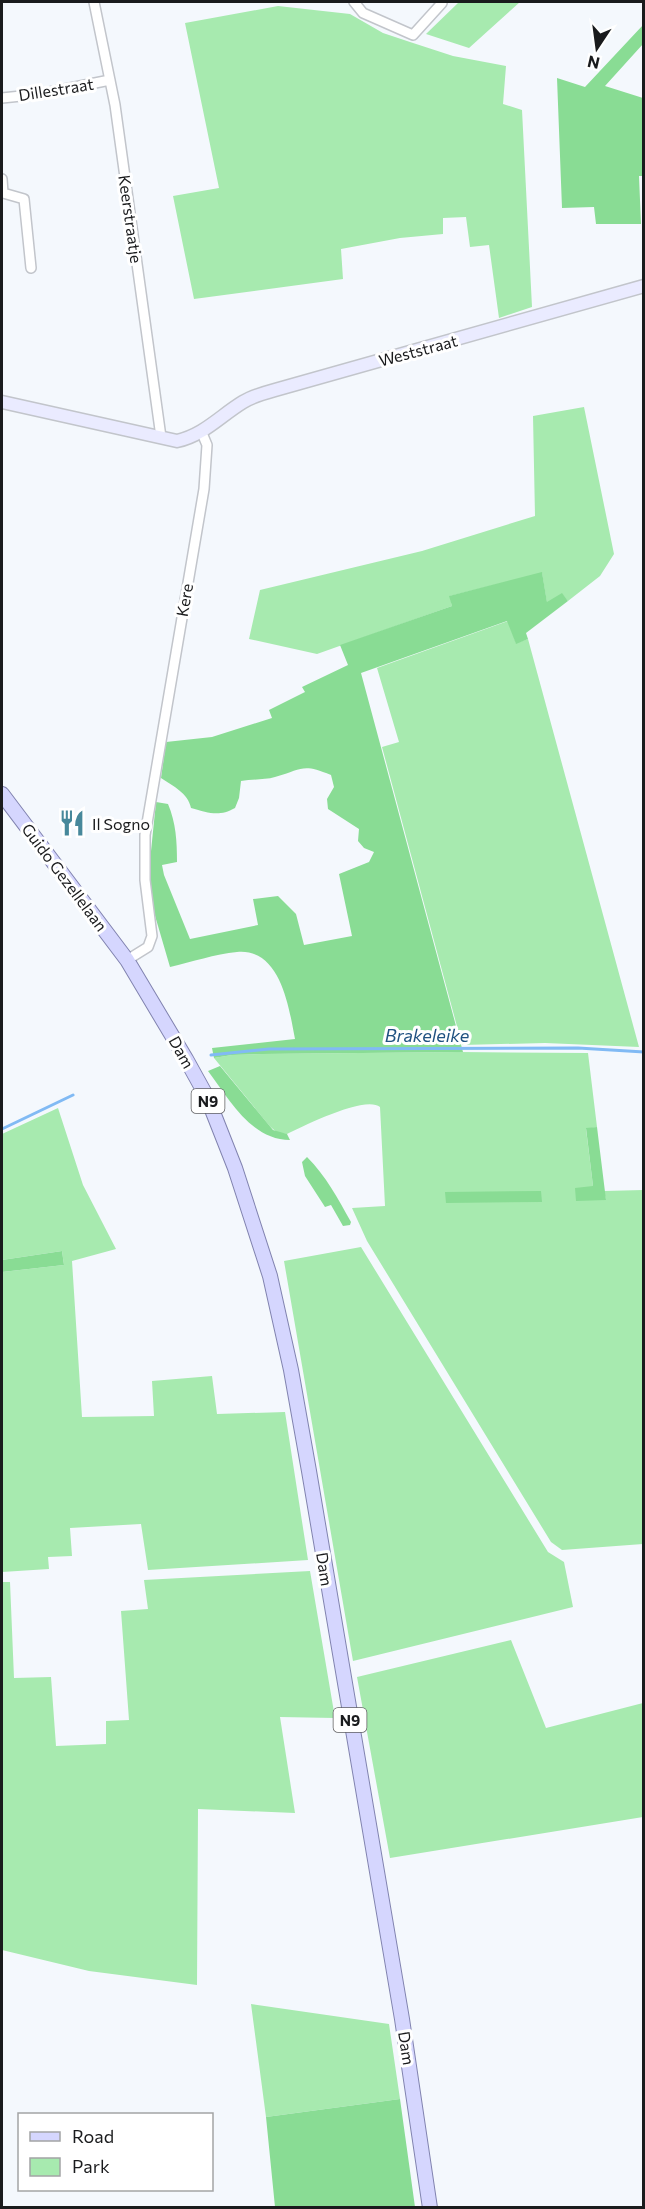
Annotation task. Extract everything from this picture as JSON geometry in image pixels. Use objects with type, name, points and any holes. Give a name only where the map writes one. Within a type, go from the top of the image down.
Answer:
[{"type":"main road","name":"Guido Gezellelaan","points":[[2,794],[127,960]]},
{"type":"main road","name":"Dam","points":[[127,960],[207,1097],[235,1168],[270,1276],[291,1370],[309,1471],[402,2019],[430,2208]]},
{"type":"street","name":"Keerstraatje","points":[[94,2],[115,105],[160,438]]},
{"type":"street","points":[[354,2],[363,13],[413,35],[441,3]]},
{"type":"street","name":"Dillestraat","points":[[2,98],[40,94],[110,80]]},
{"type":"street","points":[[2,179],[3,193],[24,199],[31,268]]},
{"type":"street","name":"Weststraat","points":[[202,432],[243,402],[257,395],[644,286]]},
{"type":"street","points":[[2,402],[177,441],[202,432]]},
{"type":"street","name":"Kere","points":[[127,960],[148,947],[152,936],[146,897],[145,835],[204,489],[207,445],[202,432]]},
{"type":"green space","points":[[459,2],[520,2],[469,48],[426,34]]},
{"type":"green space","points":[[278,6],[350,14],[383,33],[410,42],[453,56],[506,66],[503,104],[522,110],[532,307],[499,318],[489,245],[470,247],[466,217],[443,218],[443,234],[400,238],[341,249],[343,279],[194,299],[173,196],[219,188],[185,23]]},
{"type":"green space","points":[[643,25],[643,44],[605,86],[643,98],[643,176],[639,176],[641,224],[596,224],[594,207],[562,208],[557,78],[585,87]]},
{"type":"green space","points":[[584,407],[614,554],[600,576],[568,601],[562,594],[547,603],[542,573],[450,596],[452,606],[317,654],[249,639],[260,590],[422,551],[535,516],[533,416]]},
{"type":"green space","points":[[542,572],[547,602],[562,593],[568,601],[526,633],[528,639],[516,644],[507,621],[361,673],[463,1052],[262,1054],[214,1058],[212,1048],[295,1039],[290,1012],[280,982],[273,970],[264,960],[252,953],[229,953],[170,967],[151,902],[150,861],[156,802],[168,804],[173,818],[177,862],[162,865],[190,939],[258,925],[253,899],[278,896],[296,914],[304,945],[352,936],[339,874],[369,862],[374,852],[364,848],[358,841],[359,829],[328,809],[327,799],[334,787],[331,775],[303,768],[271,778],[241,781],[235,808],[219,813],[209,813],[191,808],[183,794],[161,778],[166,742],[212,737],[272,718],[269,710],[305,692],[302,687],[348,665],[340,645],[452,606],[449,596]]},
{"type":"green space","points":[[508,621],[516,643],[528,639],[639,1047],[545,1043],[462,1045],[382,747],[399,742],[377,668]]},
{"type":"green space","points":[[588,1053],[597,1127],[586,1129],[593,1186],[606,1200],[604,1191],[643,1190],[643,1544],[562,1550],[551,1542],[367,1241],[352,1208],[385,1206],[380,1107],[372,1104],[348,1108],[287,1134],[281,1133],[270,1126],[214,1058],[262,1054]]},
{"type":"green space","points":[[220,1066],[273,1130],[287,1134],[290,1140],[264,1133],[242,1116],[208,1071]]},
{"type":"green space","points":[[58,1108],[83,1185],[116,1249],[72,1261],[82,1417],[154,1416],[152,1381],[212,1376],[217,1414],[285,1412],[308,1560],[148,1570],[141,1524],[70,1528],[72,1556],[48,1557],[49,1569],[2,1572],[2,1272],[64,1265],[62,1251],[2,1260],[2,1134]]},
{"type":"green space","points":[[597,1127],[606,1200],[576,1201],[575,1188],[593,1186],[586,1128]]},
{"type":"green space","points":[[307,1157],[331,1188],[351,1222],[350,1225],[343,1226],[331,1205],[325,1207],[305,1176],[302,1162]]},
{"type":"green space","points":[[541,1191],[542,1202],[446,1203],[445,1192]]},
{"type":"green space","points":[[361,1247],[548,1552],[564,1562],[573,1607],[353,1661],[284,1261]]},
{"type":"green space","points":[[62,1251],[64,1265],[2,1272],[2,1260]]},
{"type":"green space","points":[[310,1571],[335,1718],[280,1717],[295,1813],[198,1809],[197,1985],[89,1971],[2,1950],[2,1582],[10,1582],[14,1678],[51,1677],[56,1746],[106,1744],[106,1721],[129,1720],[121,1611],[148,1609],[144,1580]]},
{"type":"green space","points":[[511,1640],[546,1728],[643,1703],[643,1817],[390,1858],[357,1677]]},
{"type":"green space","points":[[251,2004],[389,2024],[400,2099],[266,2117]]},
{"type":"green space","points":[[400,2099],[415,2207],[275,2207],[266,2117]]},
{"type":"waterway","name":"Brakeleike","points":[[211,1055],[269,1049],[578,1048],[644,1052]]},
{"type":"waterway","name":"Brakeleike","points":[[2,1129],[73,1095]]},
{"type":"place","name":"Il Sogno","points":[[72,823]]}]
